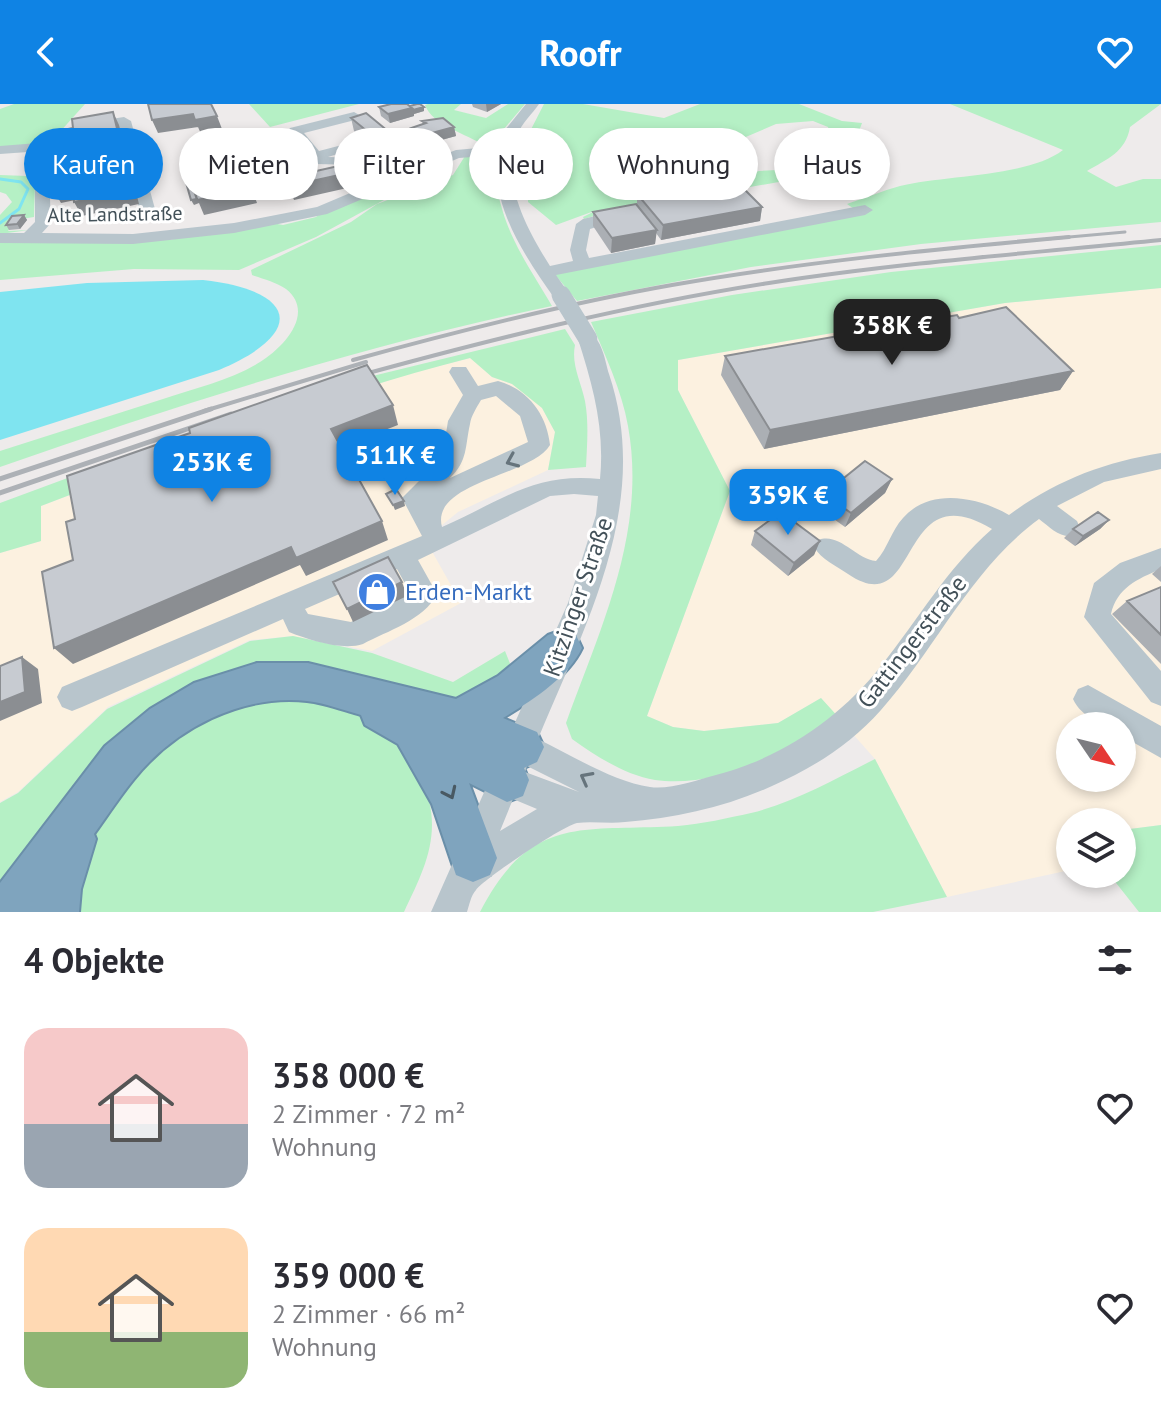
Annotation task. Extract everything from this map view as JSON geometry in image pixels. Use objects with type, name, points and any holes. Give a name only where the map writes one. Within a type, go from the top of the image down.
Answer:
[{"type":"highway","points":[[436,726],[491,705],[520,686],[562,648]]},
{"type":"highway","points":[[9,912],[120,761],[165,723],[209,697],[257,682],[308,682],[349,692],[436,726],[514,763]]},
{"type":"highway","points":[[436,726],[469,868]]},
{"type":"highway","points":[[54,912],[57,889],[83,808]]},
{"type":"street","points":[[514,128],[533,104]]},
{"type":"street","points":[[78,128],[96,114],[136,105]]},
{"type":"street","points":[[307,128],[354,116]]},
{"type":"street","points":[[102,128],[124,121],[126,128]]},
{"type":"street","points":[[0,150],[24,146]]},
{"type":"street","points":[[30,237],[43,223],[43,200]]},
{"type":"street","points":[[145,200],[147,209]]},
{"type":"street","name":"Alte Landstraße","points":[[0,238],[146,238],[248,226],[321,211],[347,200]]},
{"type":"street","name":"Kitzinger Straße","points":[[449,912],[562,648],[600,546],[613,489],[614,453],[608,402],[588,339],[544,272],[510,200]]},
{"type":"street","points":[[544,272],[836,206],[865,210]]},
{"type":"street","points":[[583,264],[578,250],[582,227],[589,222],[624,214]]},
{"type":"street","points":[[459,372],[473,395]]},
{"type":"street","points":[[498,388],[515,396],[539,425],[539,445],[525,456],[445,492],[433,504],[432,532],[414,498],[451,463],[456,451],[459,421],[473,395],[498,388]]},
{"type":"street","name":"Gattingerstraße","points":[[514,763],[575,807],[652,804],[694,798],[754,780],[813,751],[868,703],[950,592],[1008,526],[1038,505],[1091,477],[1161,461]]},
{"type":"street","points":[[72,697],[402,555],[432,532],[546,488],[574,485],[613,489]]},
{"type":"street","points":[[1038,505],[1071,527]]},
{"type":"street","points":[[827,547],[862,570],[881,572],[893,563],[910,525],[924,515],[946,509],[973,508],[1008,526]]},
{"type":"street","points":[[289,603],[299,624],[353,635],[411,606],[424,594],[402,555]]},
{"type":"street","points":[[1161,558],[1129,571],[1103,591],[1097,617],[1161,692]]},
{"type":"street","points":[[1088,699],[1161,743]]},
{"type":"street","name":"Gattingerstraße","points":[[514,763],[601,786],[652,804]]},
{"type":"street","points":[[469,868],[525,833],[575,807]]},
{"type":"shaded area","points":[[1161,288],[1161,825],[1136,828],[1136,808],[1056,808],[1056,873],[947,897],[875,759],[821,698],[778,723],[704,731],[673,727],[647,716],[730,491],[678,390],[678,360],[1005,303]]},
{"type":"shaded area","points":[[471,358],[492,377],[512,384],[532,397],[555,432],[548,470],[458,512],[425,539],[461,603],[372,651],[293,636],[250,640],[108,707],[18,792],[0,802],[0,553],[41,541],[41,506],[263,422],[411,373]]},
{"type":"green space","points":[[14,104],[85,104],[63,128],[24,128],[24,147],[0,149],[0,109]]},
{"type":"green space","points":[[249,104],[359,104],[270,127]]},
{"type":"green space","points":[[461,104],[454,110],[486,118],[508,104],[525,104],[505,128],[469,128],[469,138],[435,118],[425,105]]},
{"type":"green space","points":[[544,104],[583,104],[664,118],[700,104],[799,104],[842,121],[862,123],[860,128],[828,128],[813,121],[776,124],[758,132],[758,128],[589,128],[589,200],[677,200],[637,207],[633,204],[584,219],[597,210],[556,225],[528,202],[573,200],[573,128],[532,128]]},
{"type":"green space","points":[[950,104],[1161,104],[1130,127],[1120,149],[1087,171],[1116,187],[1143,179],[1161,179],[1161,222],[921,244],[751,267],[577,301],[552,271],[857,211],[847,204],[859,200],[890,200],[890,189],[900,186],[1008,170],[1048,159],[1063,150]]},
{"type":"green space","points":[[465,156],[469,156],[469,200],[500,200],[514,240],[552,306],[342,357],[0,467],[0,451],[213,383],[238,374],[269,356],[293,329],[298,309],[286,289],[252,275],[251,270],[351,222],[387,200],[453,200],[453,175]]},
{"type":"green space","points":[[774,170],[774,183],[758,186],[758,171]]},
{"type":"green space","points":[[0,175],[24,176],[24,200],[34,200],[34,217],[15,220],[8,231],[29,230],[0,234],[0,215],[12,202],[0,192]]},
{"type":"green space","points":[[352,200],[384,200],[316,237],[239,270],[134,269],[0,280],[0,241],[168,240],[272,223],[283,225],[316,217]]},
{"type":"green space","points":[[1161,245],[1161,288],[1005,303],[678,360],[678,390],[730,491],[647,716],[673,727],[704,731],[778,723],[821,698],[841,720],[799,744],[752,765],[703,779],[678,781],[655,780],[633,774],[572,739],[566,723],[617,578],[631,503],[632,465],[628,426],[622,400],[591,322],[732,295],[891,272]]},
{"type":"green space","points":[[565,329],[575,345],[575,366],[585,401],[586,467],[548,470],[555,432],[542,408],[512,384],[492,377],[470,358],[307,407],[41,506],[41,541],[0,553],[0,503],[200,429],[352,381]]},
{"type":"green space","points":[[293,636],[372,653],[453,682],[505,651],[511,666],[484,692],[454,707],[210,687],[0,909],[0,803],[18,793],[107,709],[250,641]]},
{"type":"green space","points":[[251,695],[346,703],[415,752],[440,793],[429,800],[432,830],[427,858],[404,912],[66,912],[86,838],[160,742]]},
{"type":"green space","points":[[875,759],[947,897],[873,912],[480,912],[499,880],[519,858],[540,843],[562,834],[687,825],[751,813],[799,796]]},
{"type":"green space","points":[[1161,825],[1161,912],[1139,912],[1120,888],[1136,888],[1136,828]]},
{"type":"water","points":[[203,280],[257,293],[272,303],[279,314],[278,327],[267,341],[248,356],[219,370],[0,440],[0,292],[87,283]]},
{"type":"building","points":[[148,104],[211,104],[217,116],[195,120],[193,114],[152,120]]},
{"type":"building","points":[[407,104],[412,108],[388,114],[379,107]]},
{"type":"building","points":[[420,104],[424,107],[413,110],[410,106]]},
{"type":"building","points":[[113,112],[117,128],[73,128],[72,119]]},
{"type":"building","points":[[366,113],[384,128],[363,128],[351,118]]},
{"type":"building","points":[[443,118],[454,127],[411,128],[426,123],[422,121]]},
{"type":"building","points":[[334,167],[334,176],[318,180],[318,171]]},
{"type":"building","points":[[642,200],[755,200],[762,207],[663,225]]},
{"type":"building","points":[[636,204],[657,230],[612,238],[593,212]]},
{"type":"building","points":[[24,215],[17,224],[6,225],[12,216]]},
{"type":"building","points":[[1006,307],[1073,371],[770,430],[725,356],[957,315],[959,318]]},
{"type":"building","points":[[367,365],[393,405],[331,429],[382,521],[296,558],[291,547],[54,648],[42,572],[73,560],[66,522],[75,519],[67,476],[190,433],[189,428]]},
{"type":"building","points":[[865,461],[892,479],[851,513],[824,494]]},
{"type":"building","points":[[396,489],[404,501],[393,505],[386,494]]},
{"type":"building","points":[[808,494],[823,505],[812,514],[798,503]]},
{"type":"building","points":[[781,512],[820,541],[794,563],[755,531]]},
{"type":"building","points":[[1098,512],[1109,520],[1083,536],[1073,529]]},
{"type":"building","points":[[388,557],[402,582],[347,609],[333,582]]},
{"type":"building","points":[[1161,587],[1161,635],[1127,601]]},
{"type":"building","points":[[22,657],[25,692],[0,702],[0,666]]},
{"type":"waterway","points":[[0,179],[21,182],[28,189],[19,209],[0,223]]},
{"type":"railway","points":[[1062,238],[1125,232]]},
{"type":"railway","points":[[1062,238],[1069,237]]},
{"type":"railway","points":[[353,360],[511,319],[672,285],[820,263],[1062,238]]},
{"type":"railway","points":[[1047,239],[1062,238]]},
{"type":"railway","points":[[350,378],[558,324],[716,292],[867,270],[1161,240]]},
{"type":"railway","points":[[204,411],[366,362]]},
{"type":"railway","points":[[0,479],[211,409]]},
{"type":"railway","points":[[0,493],[231,414]]},
{"type":"place","name":"Erden-Markt","points":[[377,592]]}]
